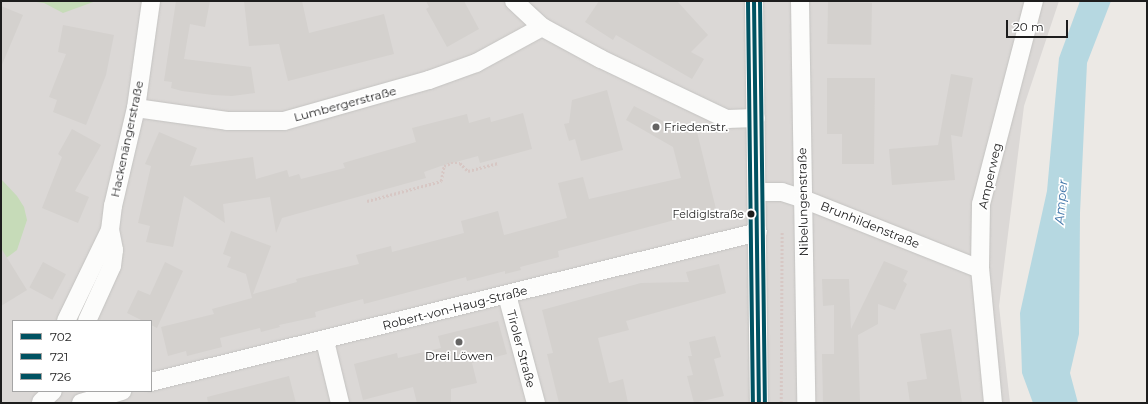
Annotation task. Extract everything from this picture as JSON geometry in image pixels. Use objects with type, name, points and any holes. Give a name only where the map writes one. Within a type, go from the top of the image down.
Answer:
[{"type":"street","name":"Hackenängerstraße","points":[[87,320],[112,266],[114,250],[110,230],[113,206],[136,108],[150,1]]},
{"type":"street","points":[[514,1],[542,27],[601,59],[727,119],[756,118]]},
{"type":"street","points":[[754,1],[758,232],[758,403]]},
{"type":"street","name":"Nibelungenstraße","points":[[800,1],[806,403]]},
{"type":"street","name":"Amperweg","points":[[993,403],[980,269],[981,204],[1034,1]]},
{"type":"street","name":"Lumbergerstraße","points":[[136,108],[227,121],[284,121],[429,80],[476,63],[542,27]]},
{"type":"street","name":"Brunhildenstraße","points":[[757,192],[782,192],[803,199],[980,269]]},
{"type":"street","name":"Hackenängerstraße","points":[[66,320],[110,230]]},
{"type":"street","name":"Robert-von-Haug-Straße","points":[[152,382],[325,341],[758,232]]},
{"type":"street","name":"Tiroler Straße","points":[[507,295],[536,403]]},
{"type":"street","points":[[325,341],[340,403]]},
{"type":"street","points":[[81,403],[119,392]]},
{"type":"path","points":[[367,201],[442,181],[444,166],[451,163],[460,163],[468,171],[498,163]]},
{"type":"shaded area","points":[[1,1],[1059,1],[1024,106],[999,306],[1010,403],[1,403]]},
{"type":"green space","points":[[29,1],[96,1],[63,13],[44,3]]},
{"type":"green space","points":[[1,179],[17,196],[24,207],[27,220],[17,250],[1,262]]},
{"type":"water","name":"Amper","points":[[1080,1],[1111,1],[1087,63],[1080,213],[1079,334],[1070,373],[1078,403],[1033,403],[1022,373],[1020,313],[1047,191],[1059,58]]},
{"type":"building","points":[[176,1],[210,1],[205,27],[190,24],[184,59],[251,67],[255,93],[232,96],[182,91],[171,88],[172,82],[164,81]]},
{"type":"building","points":[[244,1],[302,1],[309,33],[384,14],[394,54],[288,81],[279,44],[249,46]]},
{"type":"building","points":[[426,1],[464,1],[479,29],[447,47],[426,9],[429,7]]},
{"type":"building","points":[[599,1],[677,1],[708,35],[691,52],[704,59],[692,79],[616,35],[613,40],[585,22]]},
{"type":"building","points":[[828,2],[872,3],[871,45],[827,44]]},
{"type":"building","points":[[1,6],[23,15],[1,67]]},
{"type":"building","points":[[63,25],[114,35],[106,75],[86,125],[53,112],[57,100],[49,97],[66,54],[58,52]]},
{"type":"building","points":[[951,74],[973,78],[962,137],[951,135],[955,180],[892,185],[889,149],[938,145]]},
{"type":"building","points":[[827,78],[875,78],[874,164],[842,164],[842,134],[827,134]]},
{"type":"building","points":[[607,90],[623,150],[581,161],[575,139],[569,141],[564,124],[569,123],[572,100]]},
{"type":"building","points":[[634,106],[682,131],[696,128],[716,209],[558,251],[559,257],[520,267],[521,270],[505,274],[505,271],[467,281],[466,277],[364,304],[363,299],[315,312],[316,317],[279,325],[280,327],[261,332],[260,328],[220,338],[222,347],[187,356],[186,351],[168,356],[161,327],[214,314],[212,309],[252,298],[246,274],[227,267],[231,257],[223,254],[231,231],[271,246],[253,294],[297,282],[296,279],[359,264],[356,255],[391,246],[392,252],[464,233],[461,221],[498,211],[504,235],[567,218],[558,183],[583,177],[589,199],[681,178],[673,147],[626,120]]},
{"type":"building","points":[[523,113],[532,149],[480,163],[478,156],[441,166],[424,172],[426,178],[282,218],[276,233],[270,197],[223,204],[225,223],[184,196],[173,247],[146,242],[150,226],[138,223],[151,166],[145,164],[159,132],[197,148],[190,166],[253,157],[256,179],[287,170],[289,177],[299,174],[301,179],[345,168],[343,163],[416,142],[412,128],[467,114],[469,123],[490,117],[491,122]]},
{"type":"building","points":[[72,129],[101,145],[75,191],[89,197],[78,223],[42,208],[62,157],[58,154]]},
{"type":"building","points":[[1,248],[27,290],[1,306]]},
{"type":"building","points":[[884,261],[908,271],[903,281],[907,284],[895,310],[878,304],[878,324],[858,335],[860,403],[823,403],[822,354],[834,354],[834,305],[823,306],[822,279],[849,279],[851,329]]},
{"type":"building","points":[[43,262],[66,274],[52,300],[29,288]]},
{"type":"building","points":[[165,262],[183,271],[157,328],[152,326],[152,320],[141,320],[127,313],[138,290],[150,295]]},
{"type":"building","points":[[719,264],[726,293],[626,321],[629,330],[598,338],[609,383],[623,379],[628,403],[559,403],[547,354],[553,353],[542,310],[641,283],[689,282],[686,272]]},
{"type":"building","points":[[498,321],[507,354],[472,363],[477,383],[451,389],[451,403],[417,403],[413,387],[363,400],[354,364],[397,353],[398,358],[441,348],[438,336]]},
{"type":"building","points":[[951,329],[962,403],[910,403],[907,382],[927,379],[920,334]]},
{"type":"building","points":[[715,336],[721,357],[714,359],[724,396],[694,403],[687,376],[693,375],[688,356],[692,356],[689,342]]},
{"type":"building","points":[[289,376],[296,403],[208,403],[207,397]]},
{"type":"transit line","name":"721","points":[[748,1],[753,403]]},
{"type":"transit line","name":"702","points":[[754,1],[759,403]]},
{"type":"transit line","name":"726","points":[[760,1],[765,403]]},
{"type":"place","name":"Friedenstr.","points":[[656,127]]},
{"type":"place","name":"Feldiglstraße","points":[[751,214]]},
{"type":"place","name":"Drei Löwen","points":[[459,342]]}]
